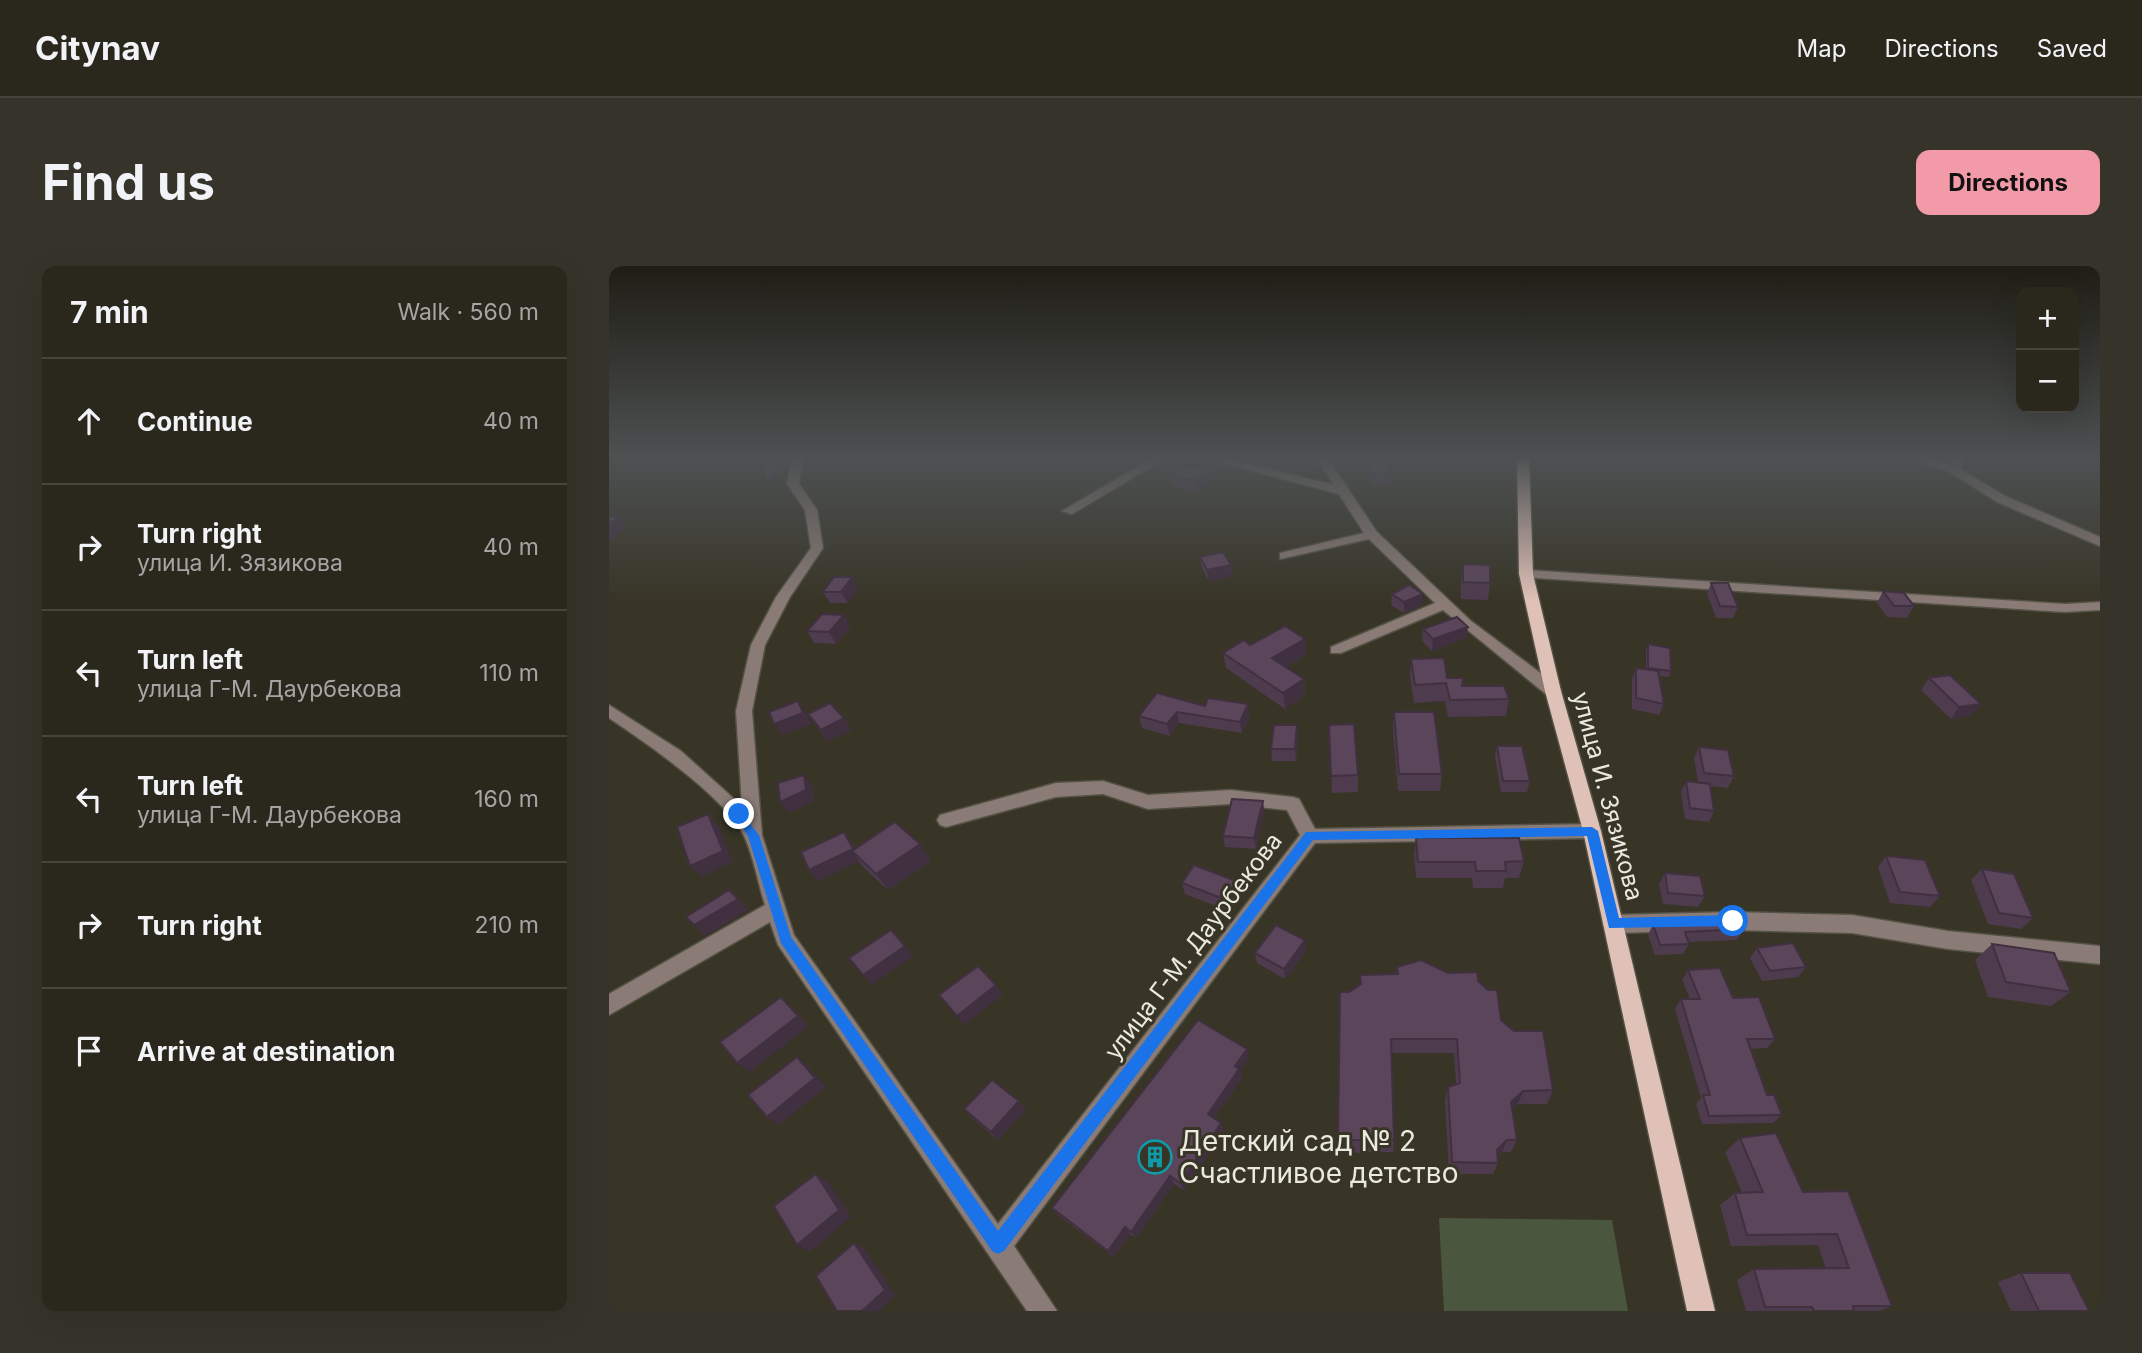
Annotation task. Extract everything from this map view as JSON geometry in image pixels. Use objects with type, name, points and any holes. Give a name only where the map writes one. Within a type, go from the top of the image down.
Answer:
[{"type":"main road","name":"улица И. Зязикова","points":[[1524,505],[1525,574],[1553,691],[1592,831],[1701,1311]]},
{"type":"street","points":[[807,505],[811,510],[817,548],[783,597],[758,645],[744,711],[753,835],[785,939],[1043,1311]]},
{"type":"street","points":[[1068,511],[1079,505]]},
{"type":"street","points":[[1351,505],[1372,536],[1405,569],[1446,603],[1466,624],[1553,691]]},
{"type":"street","points":[[2014,505],[2100,542]]},
{"type":"street","points":[[1285,556],[1372,536]]},
{"type":"street","points":[[1525,574],[2065,608],[2100,606]]},
{"type":"street","points":[[1336,650],[1446,603]]},
{"type":"street","points":[[609,710],[675,755],[739,814],[753,835]]},
{"type":"street","points":[[946,820],[1056,790],[1103,787],[1148,802],[1231,797],[1293,804],[1310,836]]},
{"type":"street","name":"улица Г-М. Даурбекова","points":[[998,1245],[1310,836],[1592,831]]},
{"type":"street","points":[[609,1004],[776,908]]},
{"type":"street","points":[[1613,924],[1733,921],[1852,924],[1948,940],[2100,956]]},
{"type":"green space","points":[[1439,1218],[1612,1220],[1628,1311],[1444,1311]]},
{"type":"building","points":[[618,516],[609,525],[609,517]]},
{"type":"building","points":[[1223,552],[1231,565],[1207,570],[1200,557]]},
{"type":"building","points":[[1463,564],[1490,565],[1490,583],[1463,582]]},
{"type":"building","points":[[834,577],[852,577],[841,592],[823,592]]},
{"type":"building","points":[[1711,583],[1728,583],[1738,607],[1720,606]]},
{"type":"building","points":[[1409,585],[1423,594],[1404,602],[1392,594]]},
{"type":"building","points":[[1883,591],[1904,593],[1914,606],[1894,606]]},
{"type":"building","points":[[822,614],[844,615],[829,632],[807,631]]},
{"type":"building","points":[[1457,617],[1468,627],[1433,639],[1423,629]]},
{"type":"building","points":[[1285,626],[1305,639],[1272,658],[1304,679],[1283,693],[1223,653],[1244,640],[1250,645]]},
{"type":"building","points":[[1648,644],[1670,648],[1671,671],[1648,668]]},
{"type":"building","points":[[1444,658],[1447,678],[1463,678],[1462,686],[1504,686],[1509,699],[1450,700],[1446,683],[1415,685],[1411,659]]},
{"type":"building","points":[[1636,668],[1658,671],[1664,704],[1636,698]]},
{"type":"building","points":[[1950,675],[1981,704],[1959,707],[1929,678]]},
{"type":"building","points":[[1157,693],[1205,706],[1208,698],[1248,704],[1240,722],[1177,712],[1167,724],[1139,716]]},
{"type":"building","points":[[798,701],[803,713],[774,724],[769,712]]},
{"type":"building","points":[[830,703],[844,718],[821,730],[808,714]]},
{"type":"building","points":[[1394,712],[1434,712],[1442,774],[1399,774]]},
{"type":"building","points":[[1354,724],[1358,775],[1331,776],[1329,725]]},
{"type":"building","points":[[1274,725],[1297,725],[1295,749],[1271,749]]},
{"type":"building","points":[[1497,746],[1522,746],[1530,781],[1503,781]]},
{"type":"building","points":[[1699,747],[1728,750],[1734,776],[1704,773]]},
{"type":"building","points":[[804,775],[806,790],[780,802],[778,783]]},
{"type":"building","points":[[1686,781],[1710,784],[1714,811],[1690,808]]},
{"type":"building","points":[[1232,799],[1263,801],[1254,838],[1223,836]]},
{"type":"building","points":[[708,814],[723,851],[690,866],[677,827]]},
{"type":"building","points":[[895,822],[920,844],[876,874],[852,851]]},
{"type":"building","points":[[844,832],[853,849],[809,870],[801,852]]},
{"type":"building","points":[[1416,838],[1519,838],[1524,861],[1505,862],[1506,871],[1476,871],[1475,862],[1418,862]]},
{"type":"building","points":[[1886,856],[1925,860],[1940,896],[1900,892]]},
{"type":"building","points":[[1194,865],[1236,881],[1224,899],[1182,883]]},
{"type":"building","points":[[1982,869],[2014,874],[2033,918],[1999,913]]},
{"type":"building","points":[[1665,873],[1700,876],[1705,896],[1668,893]]},
{"type":"building","points":[[729,890],[738,899],[694,925],[686,917]]},
{"type":"building","points":[[1741,922],[1744,929],[1685,932],[1689,944],[1660,945],[1653,924]]},
{"type":"building","points":[[1276,925],[1305,940],[1284,969],[1255,953]]},
{"type":"building","points":[[891,930],[905,946],[863,975],[849,958]]},
{"type":"building","points":[[1793,943],[1806,967],[1770,971],[1757,948]]},
{"type":"building","points":[[1992,944],[2054,953],[2071,992],[2006,982]]},
{"type":"building","points":[[1421,960],[1448,973],[1477,972],[1478,981],[1488,990],[1497,990],[1501,1020],[1514,1031],[1543,1031],[1553,1090],[1523,1091],[1511,1102],[1517,1140],[1507,1140],[1497,1150],[1498,1163],[1452,1162],[1448,1087],[1460,1083],[1457,1039],[1391,1039],[1394,1140],[1338,1140],[1340,992],[1349,992],[1361,984],[1360,975],[1398,974],[1397,967]]},
{"type":"building","points":[[978,966],[996,985],[957,1016],[939,995]]},
{"type":"building","points":[[1720,968],[1733,998],[1759,997],[1775,1039],[1747,1039],[1767,1095],[1774,1095],[1782,1115],[1709,1116],[1703,1095],[1710,1095],[1681,999],[1700,999],[1688,970]]},
{"type":"building","points":[[781,997],[798,1016],[737,1063],[720,1042]]},
{"type":"building","name":"Детский сад № 2 Счастливое детство","points":[[1198,1020],[1247,1049],[1235,1066],[1239,1069],[1208,1114],[1221,1123],[1180,1183],[1170,1176],[1131,1232],[1125,1227],[1108,1251],[1052,1208]]},
{"type":"building","points":[[797,1057],[815,1078],[767,1117],[748,1095]]},
{"type":"building","points":[[992,1080],[1019,1101],[991,1132],[964,1109]]},
{"type":"building","points":[[1776,1133],[1803,1192],[1848,1191],[1892,1306],[1853,1306],[1854,1311],[1814,1311],[1812,1307],[1765,1307],[1754,1269],[1849,1268],[1837,1234],[1747,1235],[1735,1193],[1763,1192],[1740,1138]]},
{"type":"building","points":[[816,1174],[839,1210],[797,1245],[774,1206]]},
{"type":"building","points":[[854,1243],[885,1290],[862,1311],[837,1311],[816,1276]]},
{"type":"building","points":[[2021,1273],[2070,1273],[2089,1311],[2039,1311]]},
{"type":"place","name":"Детский сад № 2 Счастливое детство","points":[[1155,1157]]},
{"type":"route","points":[[739,814],[753,835],[785,939],[998,1245],[1310,836],[1592,831],[1613,924],[1733,921]]}]
